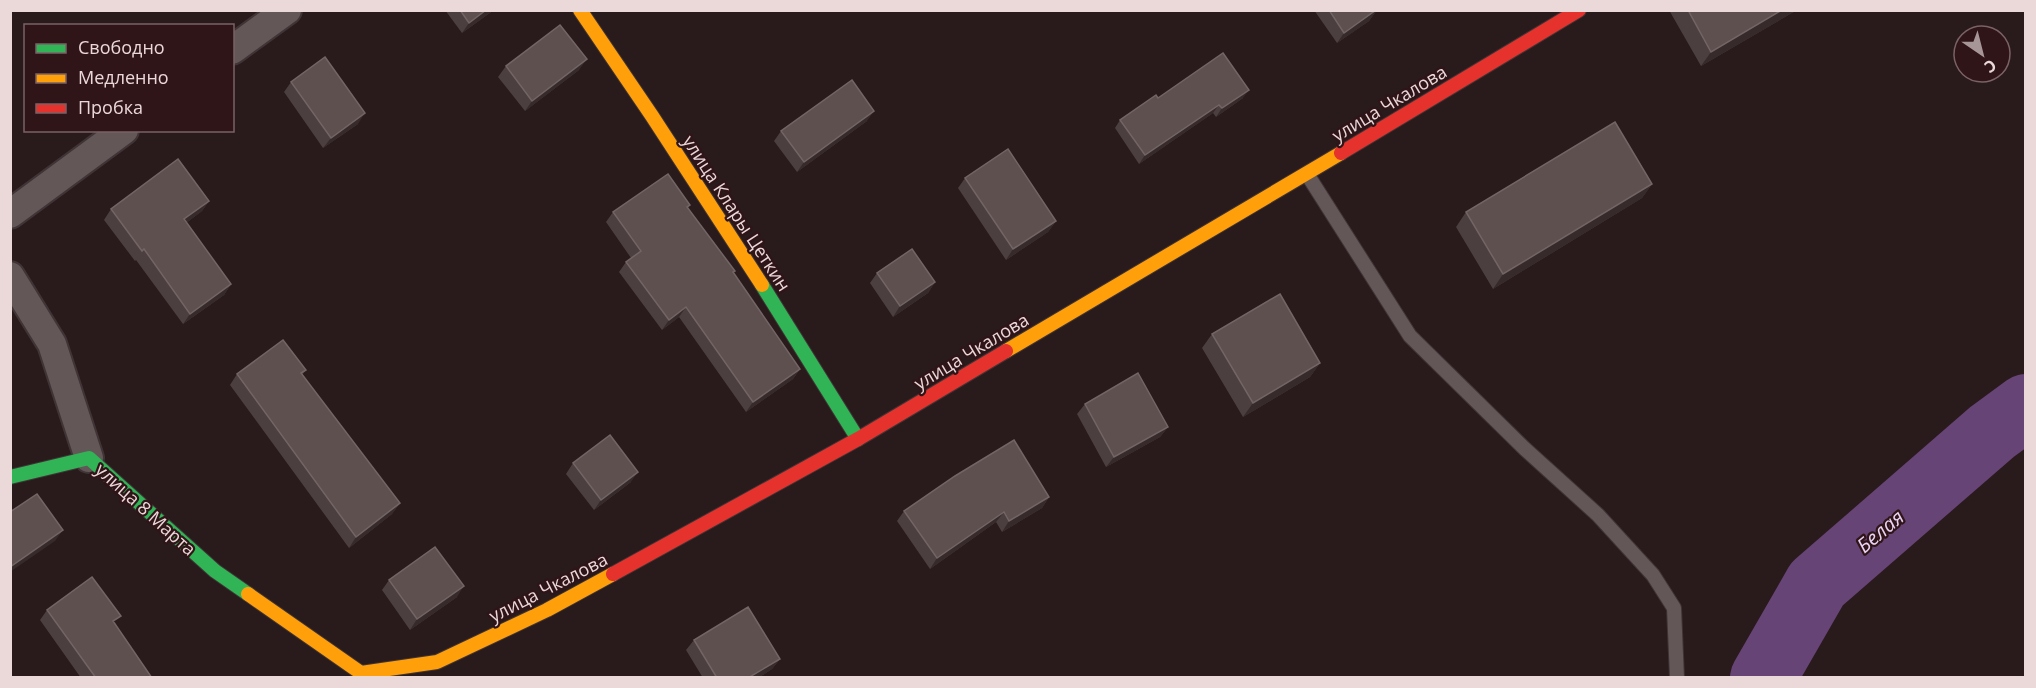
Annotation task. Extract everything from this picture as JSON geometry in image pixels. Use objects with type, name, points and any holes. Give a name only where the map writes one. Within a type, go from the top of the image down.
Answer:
[{"type":"street","points":[[234,49],[287,10]]},
{"type":"street","name":"улица Клары Цеткин","points":[[580,10],[757,276],[858,439]]},
{"type":"street","name":"улица Чкалова","points":[[360,675],[437,662],[548,609],[858,439],[1307,174],[1579,10]]},
{"type":"street","points":[[10,214],[121,132]]},
{"type":"street","name":"улица 8 Марта","points":[[10,276],[52,344],[89,458],[215,571],[360,675]]},
{"type":"street","points":[[10,477],[89,458]]},
{"type":"lane","points":[[1307,174],[1410,336],[1524,449],[1598,515],[1653,574],[1674,608],[1677,678]]},
{"type":"building","points":[[460,10],[486,10],[469,23]]},
{"type":"building","points":[[1329,10],[1376,10],[1344,33]]},
{"type":"building","points":[[1688,10],[1782,10],[1711,52]]},
{"type":"building","points":[[560,25],[587,59],[532,101],[506,66]]},
{"type":"building","points":[[1223,53],[1249,90],[1222,108],[1219,105],[1145,155],[1120,120],[1156,95],[1158,98]]},
{"type":"building","points":[[325,57],[365,113],[331,138],[291,82]]},
{"type":"building","points":[[852,80],[874,111],[804,162],[781,131]]},
{"type":"building","points":[[1615,122],[1652,184],[1503,274],[1466,212]]},
{"type":"building","points":[[1008,149],[1056,221],[1013,249],[965,178]]},
{"type":"building","points":[[178,159],[209,201],[184,219],[231,284],[190,314],[144,249],[142,251],[111,209]]},
{"type":"building","points":[[668,174],[690,205],[687,207],[735,271],[733,272],[800,369],[753,402],[686,307],[669,320],[626,262],[641,251],[613,212]]},
{"type":"building","points":[[912,249],[935,282],[900,306],[877,273]]},
{"type":"building","points":[[1280,294],[1320,363],[1253,403],[1212,334]]},
{"type":"building","points":[[283,340],[306,370],[301,373],[400,503],[356,537],[237,374]]},
{"type":"building","points":[[1138,373],[1168,427],[1114,457],[1085,404]]},
{"type":"building","points":[[610,435],[638,472],[601,500],[573,463]]},
{"type":"building","points":[[1014,440],[1049,497],[1009,521],[1004,512],[937,558],[904,511]]},
{"type":"building","points":[[37,494],[63,530],[10,567],[10,512]]},
{"type":"building","points":[[435,547],[464,586],[417,619],[389,580]]},
{"type":"building","points":[[92,577],[121,616],[113,621],[152,678],[96,678],[47,610]]},
{"type":"building","points":[[748,607],[780,659],[748,678],[717,678],[694,640]]},
{"type":"waterway","name":"Белая","points":[[1763,678],[1817,584],[1992,432],[2026,407]]},
{"type":"traffic: fast","points":[[762,285],[858,439]]},
{"type":"traffic: fast","points":[[10,477],[89,458],[215,571],[248,594]]},
{"type":"traffic: slow","points":[[580,10],[762,285]]},
{"type":"traffic: slow","points":[[1006,351],[1341,153]]},
{"type":"traffic: slow","points":[[248,594],[361,673],[437,662],[547,610],[613,574]]},
{"type":"traffic: jam","points":[[1341,153],[1579,10]]},
{"type":"traffic: jam","points":[[613,574],[858,439],[1006,351]]}]
